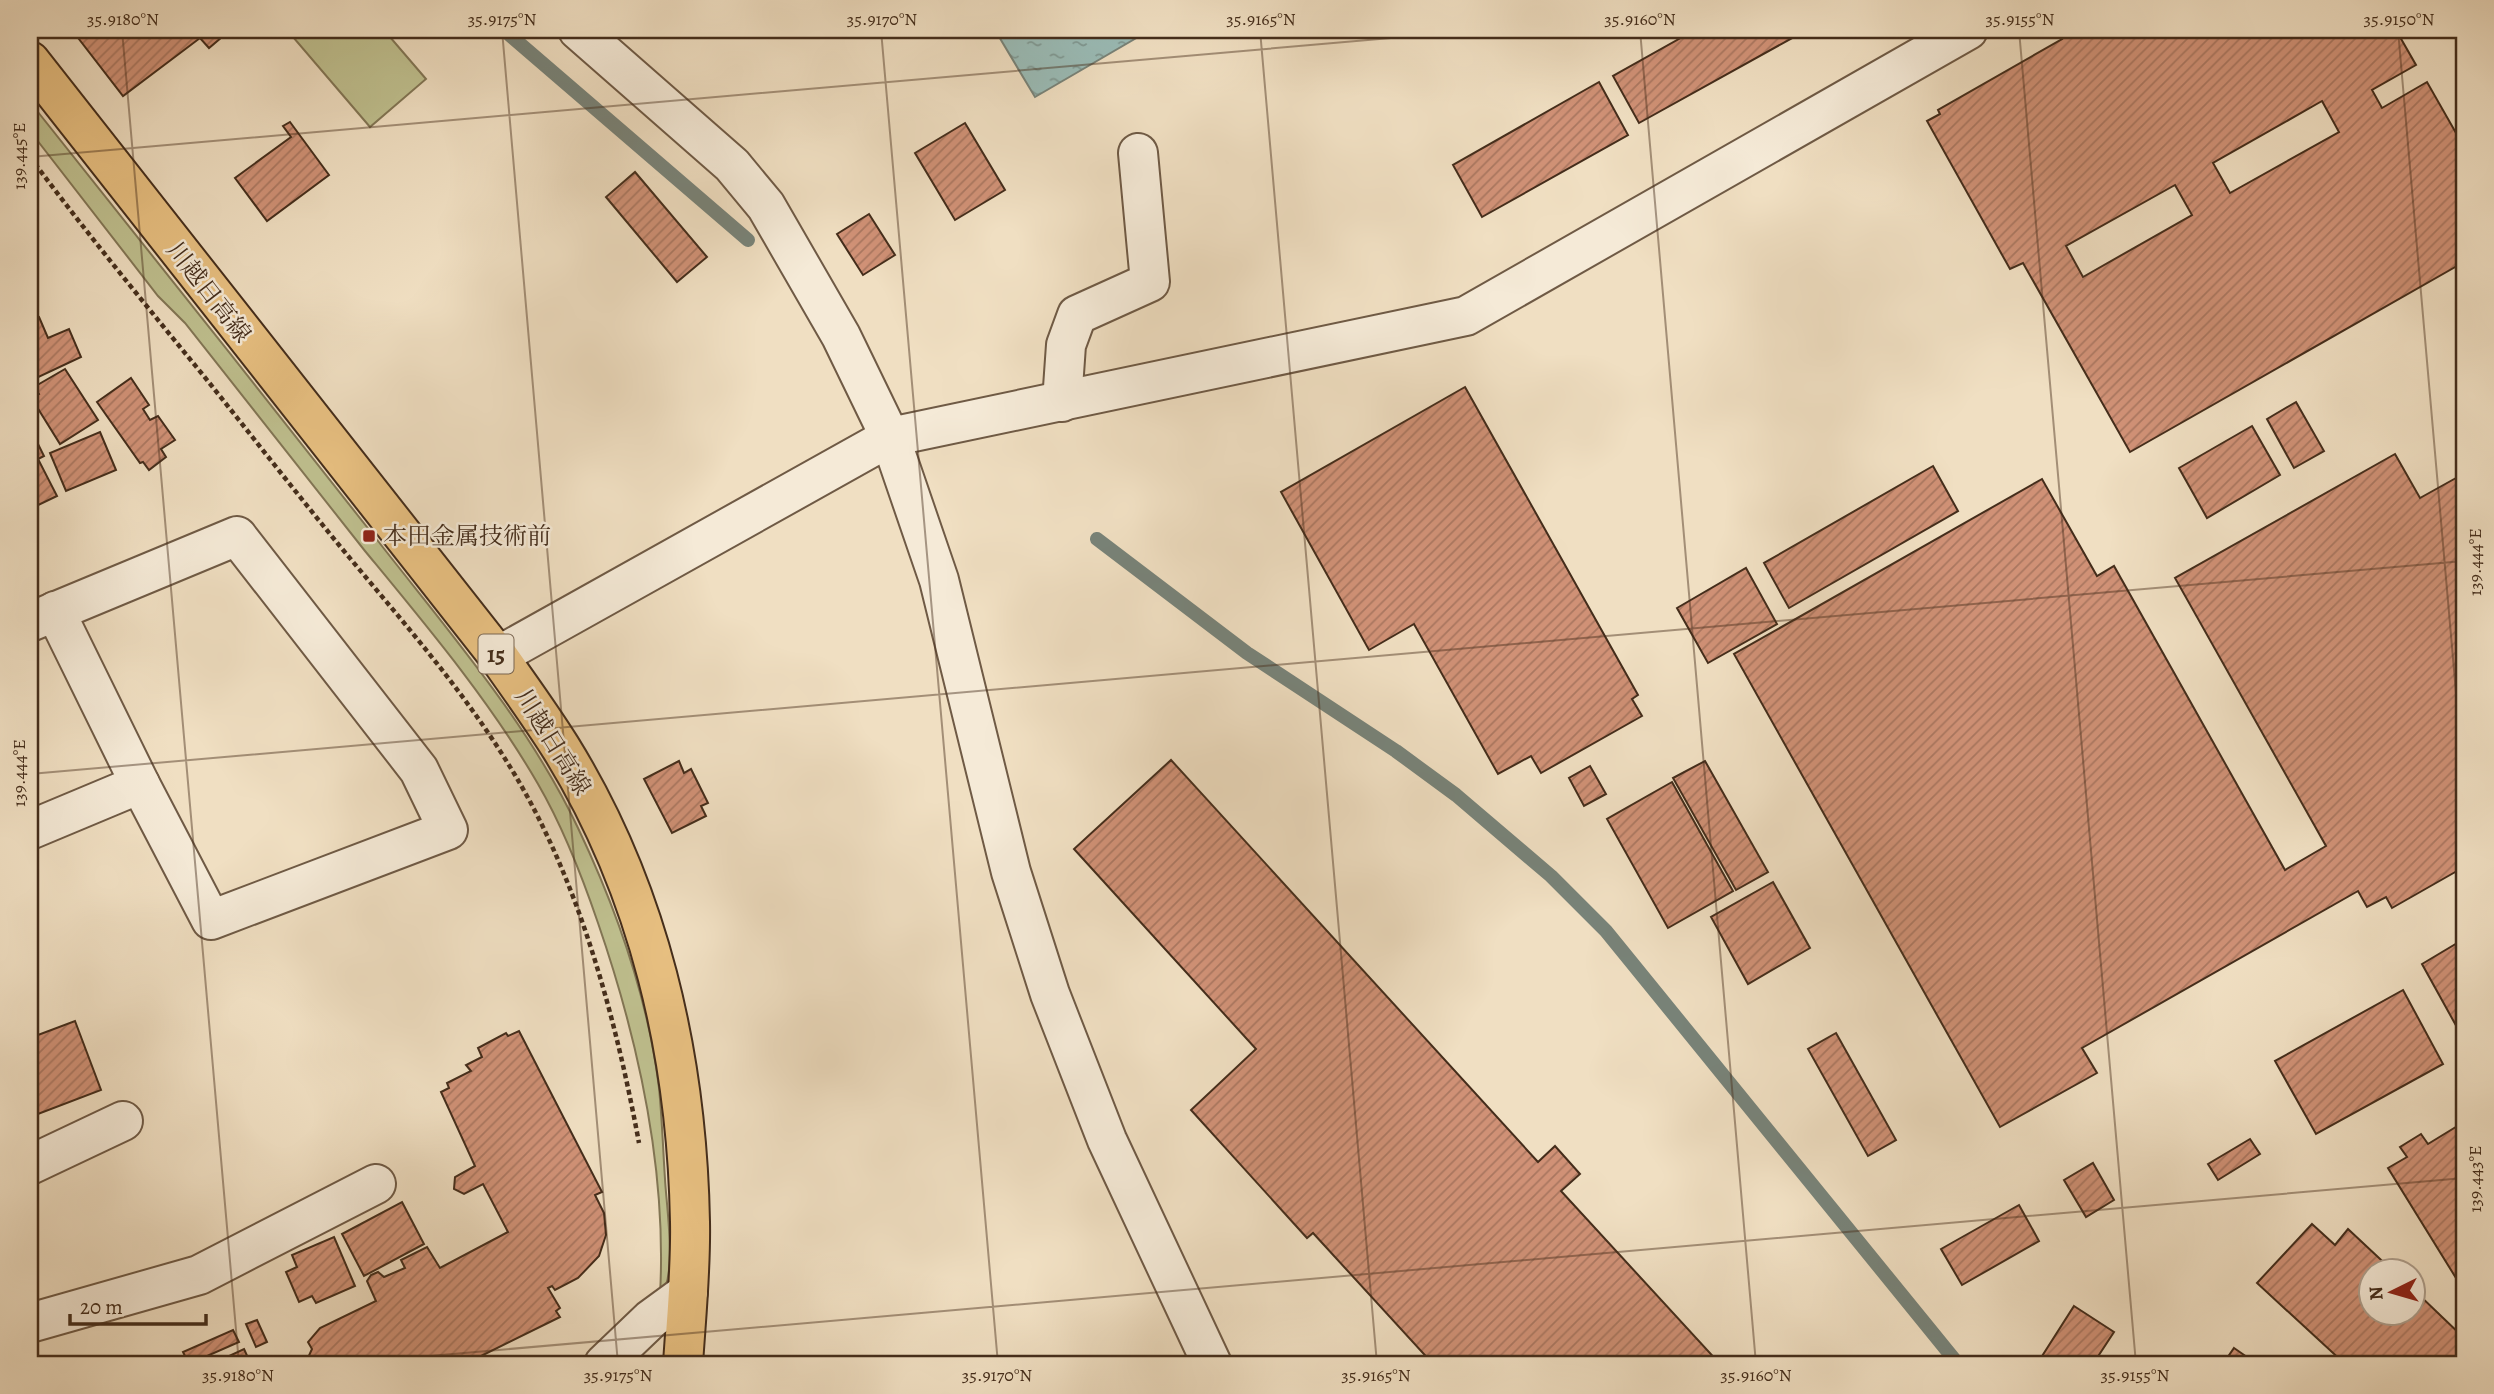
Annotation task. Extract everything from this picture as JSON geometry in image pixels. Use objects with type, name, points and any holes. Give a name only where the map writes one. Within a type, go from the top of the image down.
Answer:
[{"type":"main road","name":"川越日高線","points":[[30,61],[498,656],[561,748],[589,799],[638,908],[655,961],[670,1023],[689,1172],[688,1292],[683,1364]]},
{"type":"street","points":[[578,30],[732,165],[766,206],[841,336],[890,437],[939,580],[1011,872],[1050,994],[1107,1140],[1212,1364]]},
{"type":"street","points":[[498,656],[890,437],[1466,316],[1968,30]]},
{"type":"street","points":[[1062,402],[1066,345],[1077,315],[1150,282],[1138,153]]},
{"type":"street","points":[[237,536],[419,770],[448,830],[211,920],[140,784],[42,617],[237,536]]},
{"type":"street","points":[[30,830],[140,784]]},
{"type":"street","points":[[30,1165],[123,1121]]},
{"type":"street","points":[[30,1323],[199,1275],[376,1184]]},
{"type":"street","points":[[604,1364],[644,1325],[688,1292]]},
{"type":"green space","points":[[287,30],[384,30],[426,79],[370,127]]},
{"type":"green space","points":[[30,102],[460,644],[512,715],[558,790],[592,859],[618,923],[639,988],[654,1054],[660,1099],[670,1240],[669,1274],[660,1295],[659,1200],[647,1106],[637,1060],[613,968],[592,905],[556,817],[519,753],[456,664],[185,323],[158,296],[30,131]]},
{"type":"water","points":[[995,30],[1150,30],[1035,97]]},
{"type":"building","points":[[72,30],[228,32],[209,48],[200,38],[123,96]]},
{"type":"building","points":[[1695,30],[1790,30],[1794,37],[1639,123],[1613,76]]},
{"type":"building","points":[[2057,30],[2396,30],[2416,65],[2372,90],[2382,108],[2427,82],[2464,147],[2464,262],[2130,452],[2023,263],[2010,269],[1927,121],[1940,114],[1938,110],[2062,39]],"holes":[[[2322,101],[2339,132],[2230,193],[2213,163]],[[2175,185],[2192,215],[2083,277],[2066,246]]]},
{"type":"building","points":[[1599,82],[1628,135],[1482,217],[1453,165]]},
{"type":"building","points":[[290,122],[329,175],[267,221],[235,178],[291,137],[283,126]]},
{"type":"building","points":[[965,123],[1005,190],[955,220],[915,153]]},
{"type":"building","points":[[635,172],[707,257],[677,282],[606,197]]},
{"type":"building","points":[[869,214],[895,255],[863,275],[837,234]]},
{"type":"building","points":[[39,317],[48,338],[69,329],[81,357],[30,381],[30,321]]},
{"type":"building","points":[[65,369],[98,420],[60,444],[32,399],[39,394],[34,387]]},
{"type":"building","points":[[131,378],[149,405],[143,409],[150,420],[158,416],[175,440],[161,449],[166,457],[149,470],[143,462],[140,463],[97,402]]},
{"type":"building","points":[[1465,387],[1638,695],[1632,699],[1642,716],[1541,773],[1531,756],[1498,774],[1414,624],[1369,650],[1281,492]]},
{"type":"building","points":[[2296,402],[2324,451],[2294,468],[2267,419]]},
{"type":"building","points":[[2252,426],[2280,475],[2207,518],[2179,468]]},
{"type":"building","points":[[32,432],[44,456],[38,459],[57,496],[30,509]]},
{"type":"building","points":[[100,432],[116,470],[66,491],[50,453]]},
{"type":"building","points":[[2395,454],[2420,498],[2456,478],[2464,492],[2464,867],[2392,908],[2386,897],[2367,907],[2358,891],[2082,1048],[2097,1073],[2000,1127],[1734,654],[2042,479],[2097,576],[2114,566],[2285,870],[2326,846],[2175,578]]},
{"type":"building","points":[[1933,466],[1958,511],[1789,608],[1764,563]]},
{"type":"building","points":[[1746,568],[1777,624],[1708,663],[1677,608]]},
{"type":"building","points":[[1171,760],[1538,1162],[1555,1146],[1580,1174],[1561,1191],[1720,1364],[1433,1364],[1313,1233],[1307,1238],[1191,1110],[1256,1049],[1074,849]]},
{"type":"building","points":[[679,761],[684,773],[691,769],[708,803],[701,806],[706,816],[672,833],[644,779]]},
{"type":"building","points":[[1705,761],[1768,872],[1736,890],[1673,778]]},
{"type":"building","points":[[1590,766],[1606,794],[1584,806],[1569,778]]},
{"type":"building","points":[[1672,782],[1733,891],[1668,928],[1607,819]]},
{"type":"building","points":[[1773,882],[1810,948],[1748,984],[1711,917]]},
{"type":"building","points":[[2464,939],[2464,1040],[2422,964]]},
{"type":"building","points":[[2403,990],[2443,1064],[2316,1134],[2275,1061]]},
{"type":"building","points":[[75,1021],[101,1090],[30,1117],[30,1038]]},
{"type":"building","points":[[519,1031],[602,1192],[595,1195],[604,1213],[606,1235],[599,1256],[578,1278],[555,1290],[552,1286],[548,1288],[560,1308],[556,1311],[560,1317],[465,1364],[296,1364],[307,1360],[312,1349],[308,1342],[320,1328],[376,1301],[367,1281],[371,1275],[378,1272],[384,1277],[405,1268],[401,1260],[427,1247],[440,1268],[508,1232],[483,1184],[464,1194],[454,1189],[455,1177],[475,1166],[441,1092],[449,1088],[447,1083],[471,1071],[466,1065],[482,1057],[478,1048],[506,1033],[508,1036]]},
{"type":"building","points":[[1836,1033],[1896,1140],[1868,1156],[1808,1049]]},
{"type":"building","points":[[2464,1122],[2464,1291],[2388,1168],[2407,1157],[2400,1147],[2421,1134],[2428,1144]]},
{"type":"building","points":[[2250,1139],[2260,1154],[2218,1180],[2208,1164]]},
{"type":"building","points":[[2093,1163],[2114,1200],[2086,1217],[2064,1180]]},
{"type":"building","points":[[402,1202],[424,1244],[364,1276],[342,1234]]},
{"type":"building","points":[[2019,1205],[2039,1241],[1962,1285],[1941,1249]]},
{"type":"building","points":[[2312,1224],[2335,1245],[2348,1229],[2379,1258],[2358,1258],[2358,1328],[2428,1328],[2428,1303],[2464,1338],[2464,1364],[2345,1364],[2257,1283]]},
{"type":"building","points":[[334,1237],[355,1286],[316,1303],[312,1296],[299,1302],[286,1272],[297,1267],[292,1255]]},
{"type":"building","points":[[2074,1306],[2114,1332],[2093,1364],[2037,1364]]},
{"type":"building","points":[[257,1320],[267,1342],[256,1347],[246,1324]]},
{"type":"building","points":[[233,1330],[239,1342],[189,1364],[183,1352]]},
{"type":"building","points":[[2234,1348],[2257,1364],[2223,1364]]},
{"type":"building","points":[[244,1349],[249,1360],[241,1364],[212,1364]]},
{"type":"waterway","points":[[504,30],[748,240]]},
{"type":"waterway","points":[[1097,539],[1247,653],[1396,751],[1456,795],[1551,876],[1606,931],[1958,1364]]},
{"type":"place","name":"本田金属技術前","points":[[369,536]]}]
